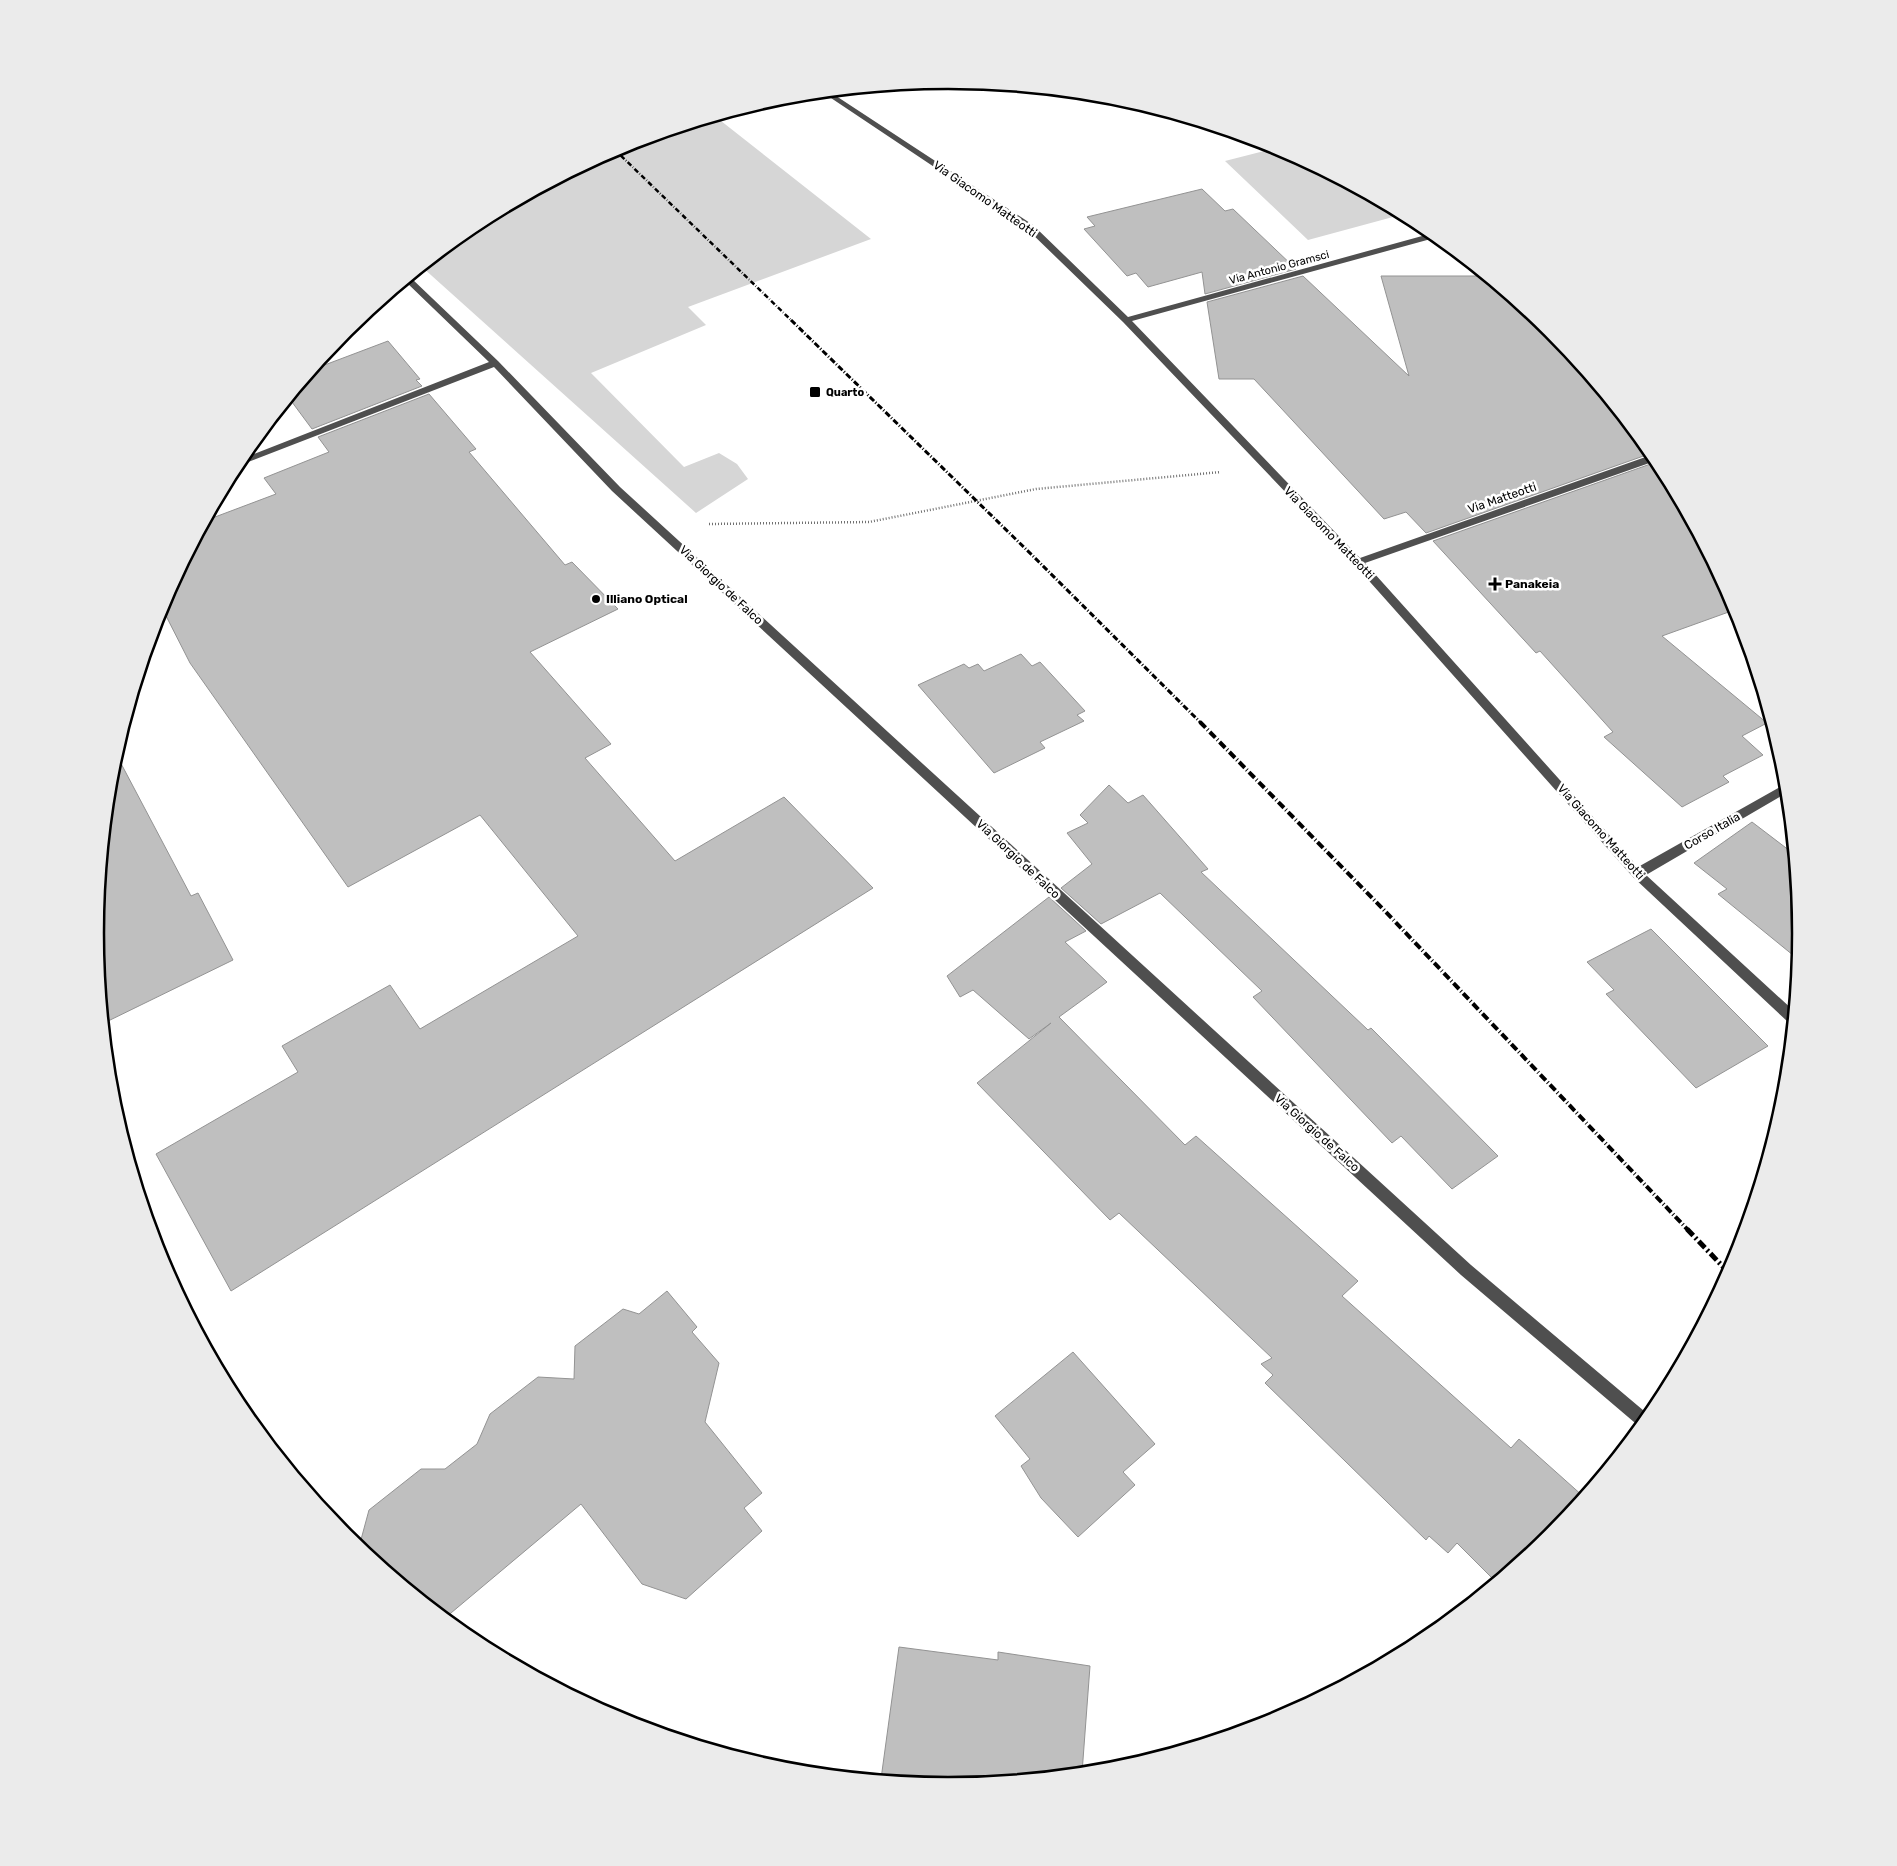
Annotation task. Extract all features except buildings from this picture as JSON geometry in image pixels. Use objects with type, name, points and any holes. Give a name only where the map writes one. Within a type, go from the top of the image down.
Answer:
[{"type":"street","name":"Via Giacomo Matteotti","points":[[832,97],[1030,227],[1126,320],[1358,562],[1638,874],[1789,1014]]},
{"type":"street","name":"Via Antonio Gramsci","points":[[1126,320],[1427,237]]},
{"type":"street","name":"Via Giorgio de Falco","points":[[412,282],[495,363],[616,488],[1466,1270],[1639,1417]]},
{"type":"street","points":[[251,459],[495,363]]},
{"type":"street","name":"Via Matteotti","points":[[1358,562],[1647,460]]},
{"type":"street","name":"Corso Italia","points":[[1638,874],[1781,791]]},
{"type":"path","points":[[701,524],[869,522],[1036,489],[1266,468]]},
{"type":"shaded area","points":[[721,121],[871,239],[688,307],[706,325],[591,373],[684,467],[719,453],[737,464],[748,479],[696,513],[426,270],[479,231],[526,202],[575,176],[625,153]]},
{"type":"shaded area","points":[[1266,151],[1322,176],[1395,217],[1308,240],[1225,161]]},
{"type":"railway","points":[[620,155],[792,321]]},
{"type":"railway","points":[[791,320],[1200,722]]},
{"type":"railway","points":[[1200,722],[1383,909],[1688,1230]]},
{"type":"railway","points":[[1687,1229],[1723,1267]]},
{"type":"place","name":"Quarto","points":[[815,392]]},
{"type":"place","name":"Panakeia","points":[[1495,584]]},
{"type":"place","name":"Illiano Optical","points":[[596,599]]}]
